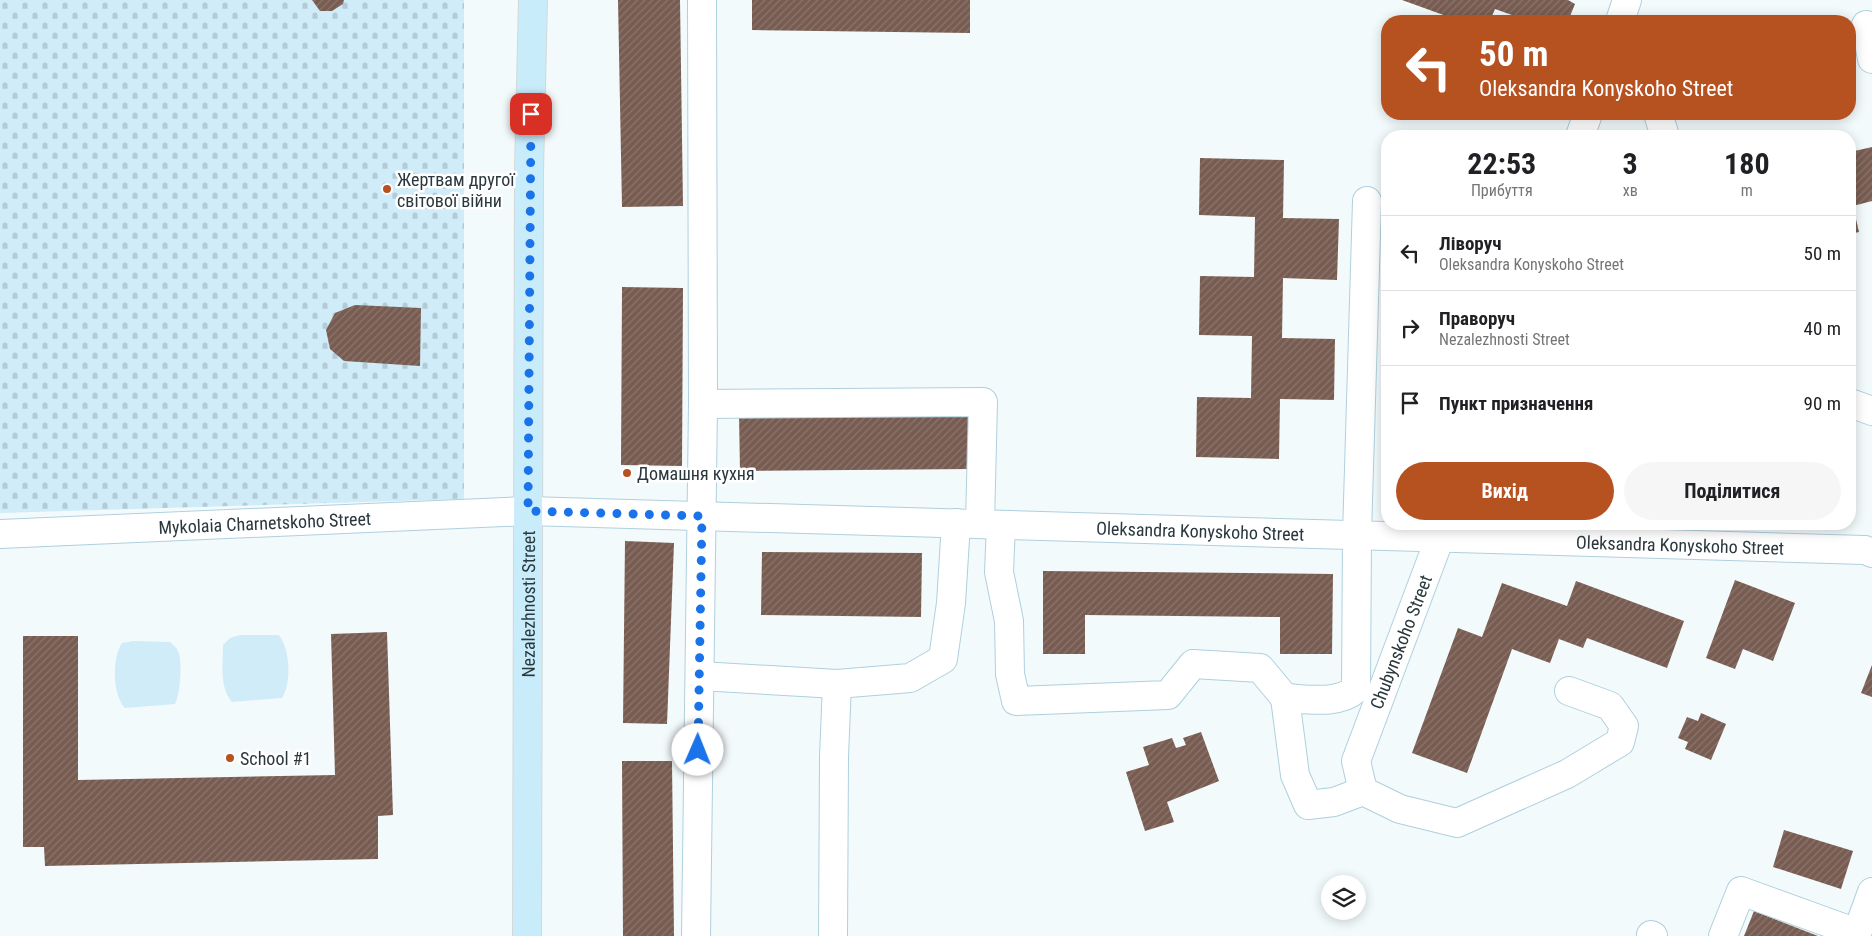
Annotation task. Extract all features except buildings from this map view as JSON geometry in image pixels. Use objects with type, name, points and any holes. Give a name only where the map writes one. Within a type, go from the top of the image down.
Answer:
[{"type":"main road","name":"Nezalezhnosti Street","points":[[527,936],[529,171],[533,0]]},
{"type":"street","points":[[696,936],[703,404],[702,0]]},
{"type":"street","points":[[1622,15],[1627,0]]},
{"type":"street","points":[[1863,25],[1872,59]]},
{"type":"street","points":[[1285,698],[1325,700],[1349,695],[1356,689],[1357,535],[1367,201]]},
{"type":"street","points":[[700,676],[837,684],[910,678],[943,659],[951,603],[979,524],[983,402],[703,404]]},
{"type":"street","points":[[1856,405],[1872,411]]},
{"type":"street","name":"Oleksandra Konyskoho Street","points":[[528,511],[1357,535],[1442,531],[1870,545]]},
{"type":"street","name":"Mykolaia Charnetskoho Street","points":[[0,534],[528,511]]},
{"type":"street","points":[[979,524],[999,572],[1009,621],[1010,674],[1016,701],[1168,695],[1194,664],[1260,668],[1285,698],[1295,775],[1308,805],[1334,802],[1363,791],[1400,809],[1457,823],[1567,774],[1620,742],[1624,726],[1610,706],[1569,691]]},
{"type":"street","name":"Chubynskoho Street","points":[[1363,791],[1356,761],[1442,531]]},
{"type":"street","points":[[833,936],[834,757],[837,684]]},
{"type":"street","points":[[1723,936],[1741,891],[1856,935],[1872,892]]},
{"type":"green space","points":[[0,0],[464,0],[464,499],[0,513]]},
{"type":"green space","points":[[240,635],[279,635],[283,641],[286,649],[288,675],[282,698],[232,702],[228,696],[223,683],[223,645],[230,638]]},
{"type":"green space","points":[[133,641],[170,642],[177,649],[180,656],[181,670],[175,704],[125,708],[121,702],[116,685],[116,658],[122,643]]},
{"type":"place","name":"Жертвам другої світової війни","points":[[387,189]]},
{"type":"place","name":"Домашня кухня","points":[[627,473]]},
{"type":"place","name":"School #1","points":[[230,758]]},
{"type":"route","points":[[531,114],[529,171],[528,511],[702,516],[698,750]]}]
